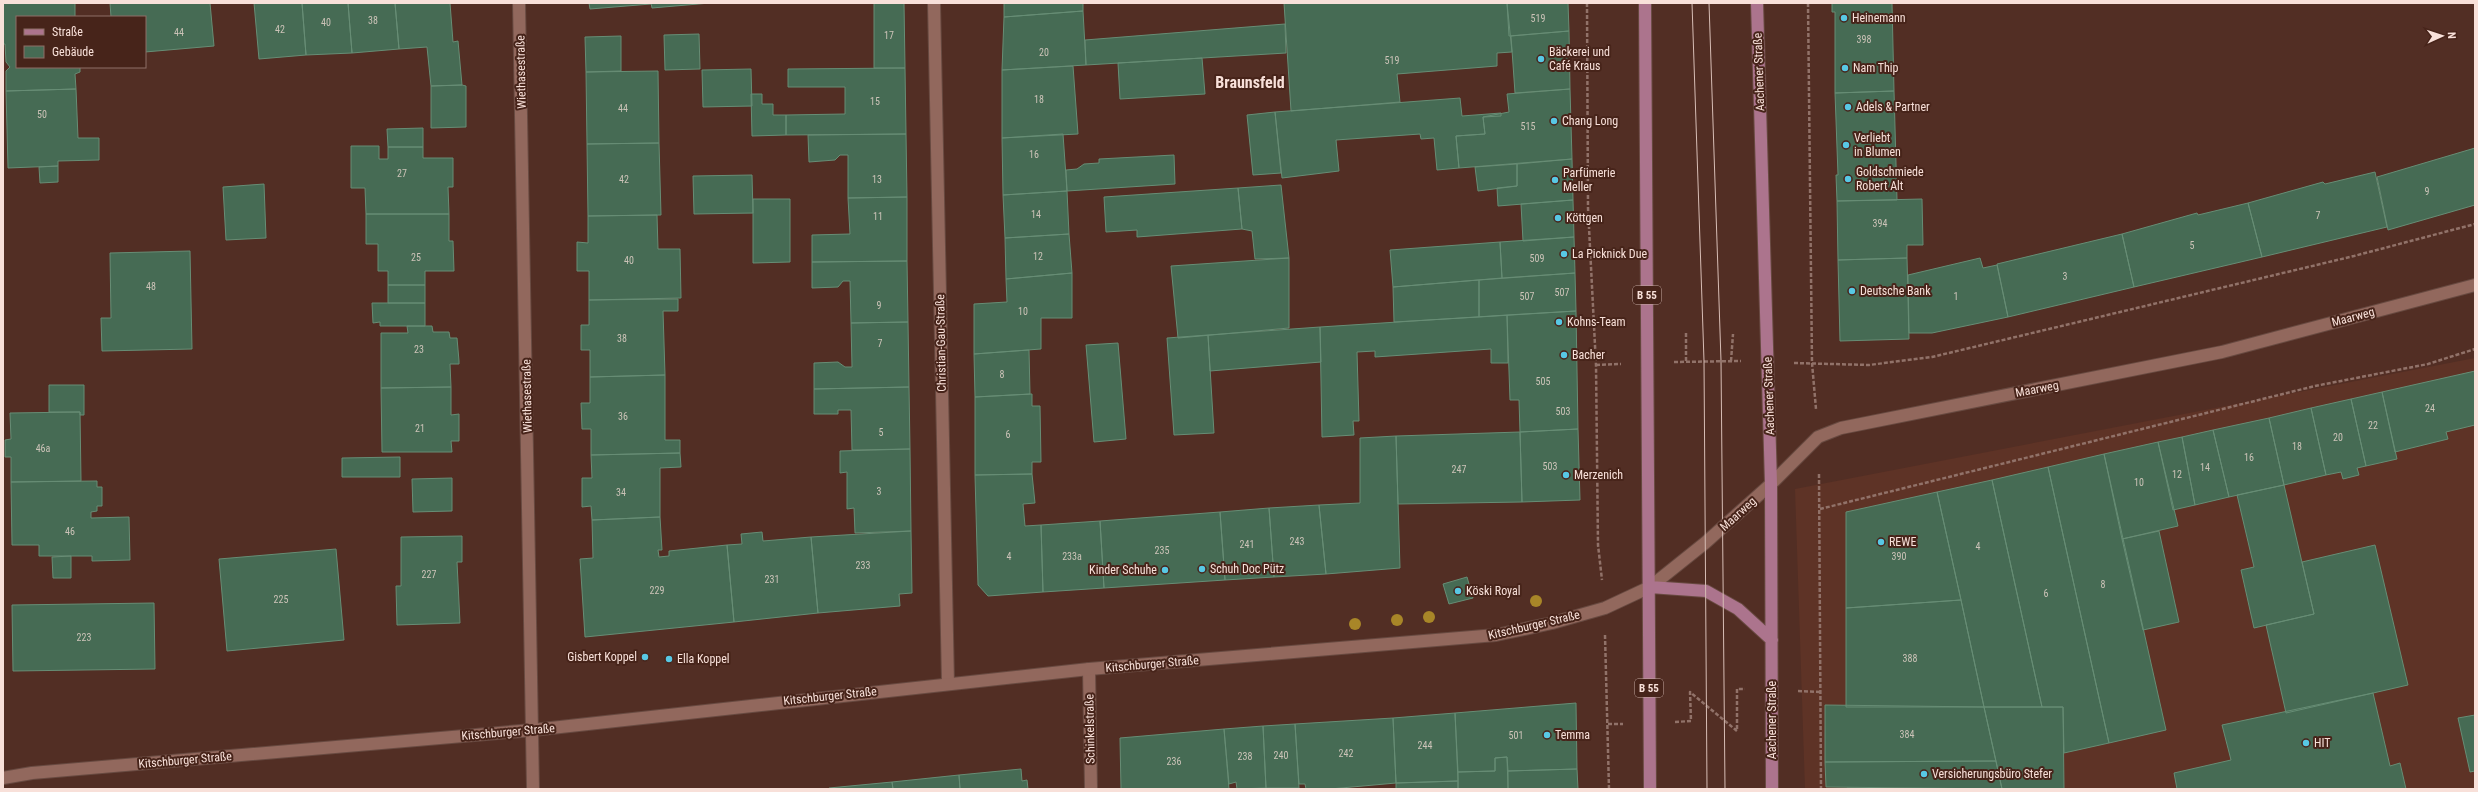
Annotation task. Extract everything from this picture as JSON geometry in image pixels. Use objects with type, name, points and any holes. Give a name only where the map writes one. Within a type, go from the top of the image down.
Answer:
[{"type":"main road","name":"B 55","points":[[1645,3],[1646,363],[1650,587],[1650,789]]},
{"type":"main road","name":"Aachener Straße","points":[[1757,3],[1772,484],[1772,789]]},
{"type":"main road","points":[[1650,587],[1706,591],[1738,609],[1772,640]]},
{"type":"street","name":"Wiethasestraße","points":[[519,3],[533,789]]},
{"type":"street","name":"Christian-Gau-Straße","points":[[934,3],[948,683]]},
{"type":"street","name":"Maarweg","points":[[1650,587],[1705,543],[1772,484],[1818,437],[1841,428],[2222,352],[2475,285]]},
{"type":"street","name":"Kitschburger Straße","points":[[3,778],[32,773],[533,730],[948,683],[1089,669],[1496,635],[1552,624],[1604,608],[1650,587]]},
{"type":"street","name":"Schinkelstraße","points":[[1089,669],[1091,789]]},
{"type":"path","points":[[1587,3],[1588,208],[1596,365],[1598,545],[1604,608],[1610,789]]},
{"type":"path","points":[[1808,3],[1812,363],[1818,437],[1820,509],[1821,789]]},
{"type":"path","points":[[1596,365],[1686,361],[1870,365],[1932,356],[2354,256],[2475,224]]},
{"type":"path","points":[[1686,334],[1686,361]]},
{"type":"path","points":[[1731,361],[1733,334]]},
{"type":"path","points":[[1820,509],[2315,386],[2428,364],[2475,349]]},
{"type":"path","points":[[1608,724],[1649,725],[1691,721],[1690,692],[1737,731],[1737,689],[1821,692]]},
{"type":"shaded area","points":[[2475,358],[2475,789],[1805,789],[1795,489]]},
{"type":"building","points":[[3,3],[75,3],[75,16],[16,16],[16,68],[80,68],[80,72],[75,74],[76,89],[6,91],[6,71],[10,67],[6,62],[5,44],[3,44]]},
{"type":"building","points":[[110,3],[210,3],[214,46],[146,52],[146,16],[111,16]]},
{"type":"building","points":[[254,3],[302,3],[306,55],[259,59]]},
{"type":"building","points":[[302,3],[348,3],[352,53],[306,55]]},
{"type":"building","points":[[348,3],[395,3],[399,49],[352,53]]},
{"type":"building","points":[[395,3],[450,3],[453,42],[458,41],[462,85],[431,86],[427,47],[399,49]]},
{"type":"building","points":[[589,3],[651,3],[651,4],[590,9]]},
{"type":"building","points":[[651,3],[710,3],[652,8]]},
{"type":"building","points":[[874,3],[904,3],[905,68],[874,68]]},
{"type":"building","points":[[1004,3],[1083,3],[1083,11],[1004,17]]},
{"type":"building","points":[[1284,3],[1507,3],[1512,52],[1497,53],[1497,66],[1397,74],[1400,102],[1291,111]]},
{"type":"building","points":[[1507,3],[1568,3],[1569,31],[1509,36]]},
{"type":"building","points":[[1832,3],[1892,3],[1894,91],[1835,93],[1835,12],[1832,12]]},
{"type":"building","points":[[1083,11],[1086,65],[1002,70],[1004,17]]},
{"type":"building","points":[[1285,24],[1286,53],[1086,65],[1085,40]]},
{"type":"building","points":[[1569,31],[1570,89],[1515,93],[1511,36]]},
{"type":"building","points":[[699,34],[700,69],[665,70],[664,35]]},
{"type":"building","points":[[621,36],[621,71],[586,72],[585,37]]},
{"type":"building","points":[[1202,58],[1205,94],[1120,99],[1118,63]]},
{"type":"building","points":[[1073,66],[1078,134],[1002,138],[1002,70]]},
{"type":"building","points":[[905,68],[906,134],[786,135],[786,115],[845,114],[845,87],[788,87],[788,69]]},
{"type":"building","points":[[751,69],[752,106],[703,107],[702,70]]},
{"type":"building","points":[[658,71],[659,143],[587,144],[586,72]]},
{"type":"building","points":[[431,86],[466,86],[466,127],[431,128]]},
{"type":"building","points":[[76,89],[78,138],[99,138],[99,160],[58,161],[58,166],[8,168],[6,91]]},
{"type":"building","points":[[1570,89],[1572,159],[1459,168],[1456,136],[1485,134],[1483,117],[1509,112],[1507,94]]},
{"type":"building","points":[[1894,91],[1897,200],[1837,201],[1836,175],[1838,175],[1835,93]]},
{"type":"building","points":[[751,94],[762,94],[762,104],[773,104],[773,115],[786,115],[786,135],[752,136]]},
{"type":"building","points":[[1460,98],[1462,116],[1501,113],[1501,116],[1483,117],[1485,134],[1456,136],[1459,168],[1437,170],[1434,138],[1421,139],[1420,134],[1336,140],[1339,171],[1282,178],[1275,112]]},
{"type":"building","points":[[1275,112],[1281,173],[1253,175],[1247,115]]},
{"type":"building","points":[[423,128],[423,147],[388,147],[387,129]]},
{"type":"building","points":[[906,134],[907,197],[848,198],[848,155],[840,155],[835,160],[809,162],[808,135]]},
{"type":"building","points":[[1063,134],[1067,191],[1003,195],[1002,138]]},
{"type":"building","points":[[659,143],[661,215],[588,216],[587,144]]},
{"type":"building","points":[[351,146],[379,146],[379,159],[388,159],[388,147],[423,147],[423,158],[453,158],[453,187],[448,187],[449,214],[366,214],[365,188],[351,188]]},
{"type":"building","points":[[2475,148],[2475,205],[2388,230],[2377,177]]},
{"type":"building","points":[[1174,155],[1175,184],[1067,191],[1066,170],[1077,169],[1084,164],[1099,163],[1099,159]]},
{"type":"building","points":[[1572,159],[1573,200],[1498,206],[1497,188],[1517,186],[1517,164]]},
{"type":"building","points":[[1517,164],[1517,186],[1478,191],[1475,167]]},
{"type":"building","points":[[58,166],[58,182],[40,183],[39,167]]},
{"type":"building","points":[[2375,172],[2387,227],[2262,257],[2248,203],[2323,182],[2325,184]]},
{"type":"building","points":[[752,175],[753,213],[694,214],[693,176]]},
{"type":"building","points":[[264,184],[266,238],[226,240],[223,187]]},
{"type":"building","points":[[1281,185],[1289,258],[1255,259],[1252,231],[1242,229],[1238,188]]},
{"type":"building","points":[[1238,188],[1242,229],[1137,237],[1137,230],[1106,232],[1104,197]]},
{"type":"building","points":[[1067,191],[1069,234],[1005,238],[1003,195]]},
{"type":"building","points":[[907,197],[907,261],[812,262],[812,235],[850,234],[848,198]]},
{"type":"building","points":[[753,199],[790,199],[790,262],[753,263]]},
{"type":"building","points":[[1922,199],[1923,245],[1907,245],[1907,258],[1838,260],[1837,201]]},
{"type":"building","points":[[1573,200],[1574,237],[1523,241],[1521,204]]},
{"type":"building","points":[[2248,203],[2262,257],[2134,287],[2122,234],[2197,213],[2198,215]]},
{"type":"building","points":[[366,214],[449,214],[449,241],[453,241],[454,271],[425,271],[425,285],[388,285],[388,271],[378,271],[378,244],[366,244]]},
{"type":"building","points":[[657,215],[658,249],[680,249],[681,298],[589,300],[589,271],[577,271],[577,242],[588,243],[588,216]]},
{"type":"building","points":[[1069,234],[1072,273],[1006,279],[1005,238]]},
{"type":"building","points":[[2122,234],[2134,287],[2008,317],[1997,264]]},
{"type":"building","points":[[1574,237],[1575,273],[1502,278],[1500,242]]},
{"type":"building","points":[[1500,242],[1502,278],[1393,287],[1390,250]]},
{"type":"building","points":[[190,251],[192,349],[102,351],[101,318],[111,318],[110,253]]},
{"type":"building","points":[[1289,258],[1289,328],[1178,338],[1171,266]]},
{"type":"building","points":[[1907,258],[1909,339],[1840,341],[1838,260]]},
{"type":"building","points":[[1980,258],[1983,268],[1997,265],[2008,317],[1932,333],[1909,333],[1908,275]]},
{"type":"building","points":[[907,261],[908,322],[851,323],[850,281],[843,281],[838,287],[812,288],[812,262]]},
{"type":"building","points":[[1072,273],[1072,318],[1041,318],[1041,349],[974,354],[974,304],[1007,302],[1006,279]]},
{"type":"building","points":[[1575,273],[1576,311],[1479,317],[1479,280]]},
{"type":"building","points":[[1479,280],[1479,317],[1394,322],[1393,287]]},
{"type":"building","points":[[388,285],[425,285],[425,303],[388,303]]},
{"type":"building","points":[[678,299],[678,311],[663,311],[665,375],[590,377],[590,350],[581,350],[581,325],[589,325],[589,300]]},
{"type":"building","points":[[372,303],[425,303],[425,326],[380,326],[380,322],[373,323]]},
{"type":"building","points":[[1576,311],[1578,429],[1520,432],[1519,400],[1510,400],[1507,315]]},
{"type":"building","points":[[1507,315],[1508,363],[1491,363],[1491,349],[1375,357],[1375,351],[1357,352],[1359,421],[1353,421],[1354,435],[1322,437],[1320,327]]},
{"type":"building","points":[[908,322],[909,387],[814,389],[814,363],[838,362],[845,367],[852,367],[851,323]]},
{"type":"building","points":[[407,326],[432,326],[433,332],[449,332],[450,338],[457,338],[459,364],[450,364],[451,387],[381,388],[381,333],[408,333]]},
{"type":"building","points":[[1320,327],[1321,362],[1210,371],[1208,335]]},
{"type":"building","points":[[1208,335],[1214,433],[1174,435],[1167,338]]},
{"type":"building","points":[[1118,343],[1126,439],[1094,442],[1086,345]]},
{"type":"building","points":[[1029,350],[1030,394],[975,397],[974,354]]},
{"type":"building","points":[[2475,371],[2475,425],[2446,432],[2448,439],[2395,452],[2382,392]]},
{"type":"building","points":[[665,375],[665,440],[680,440],[680,453],[591,455],[591,429],[582,429],[581,403],[590,403],[590,377]]},
{"type":"building","points":[[49,385],[84,385],[84,415],[80,415],[80,412],[49,412]]},
{"type":"building","points":[[451,387],[451,415],[459,414],[459,441],[451,441],[452,452],[382,452],[381,388]]},
{"type":"building","points":[[909,387],[910,449],[852,450],[851,410],[838,410],[838,414],[814,414],[814,389]]},
{"type":"building","points":[[2382,392],[2397,459],[2366,466],[2351,399]]},
{"type":"building","points":[[1032,394],[1032,406],[1040,406],[1041,462],[1032,462],[1032,474],[975,475],[975,397]]},
{"type":"building","points":[[2351,399],[2366,466],[2357,468],[2359,475],[2343,479],[2341,472],[2326,475],[2311,408]]},
{"type":"building","points":[[2311,408],[2326,475],[2284,485],[2269,418]]},
{"type":"building","points":[[80,412],[81,481],[11,482],[11,457],[5,457],[5,440],[11,439],[10,413]]},
{"type":"building","points":[[2269,418],[2284,485],[2229,497],[2213,430]]},
{"type":"building","points":[[1578,429],[1580,500],[1522,502],[1520,432]]},
{"type":"building","points":[[2213,430],[2229,497],[2195,505],[2182,437]]},
{"type":"building","points":[[1520,432],[1522,502],[1398,504],[1396,436]]},
{"type":"building","points":[[1396,436],[1400,568],[1326,574],[1319,505],[1360,503],[1360,438]]},
{"type":"building","points":[[2182,437],[2195,505],[2173,510],[2158,442]]},
{"type":"building","points":[[2158,442],[2178,526],[2122,539],[2104,454]]},
{"type":"building","points":[[910,449],[911,531],[855,533],[854,508],[847,509],[847,472],[840,473],[840,451]]},
{"type":"building","points":[[680,453],[681,467],[660,468],[660,517],[592,520],[591,506],[582,507],[582,478],[592,478],[591,455]]},
{"type":"building","points":[[2104,454],[2166,730],[2109,743],[2048,467]]},
{"type":"building","points":[[400,457],[400,477],[342,477],[342,458]]},
{"type":"building","points":[[2048,467],[2109,743],[2064,753],[2063,707],[2042,707],[1992,480]]},
{"type":"building","points":[[1032,474],[1035,503],[1023,504],[1025,526],[1041,525],[1043,592],[988,596],[978,585],[975,475]]},
{"type":"building","points":[[452,478],[452,511],[413,512],[412,479]]},
{"type":"building","points":[[1992,480],[2042,707],[1984,707],[1937,492]]},
{"type":"building","points":[[97,481],[97,487],[102,487],[102,506],[97,506],[97,511],[91,512],[91,518],[129,517],[130,560],[92,561],[92,556],[39,556],[39,545],[12,545],[11,482]]},
{"type":"building","points":[[2284,485],[2314,614],[2254,628],[2241,570],[2254,567],[2237,495]]},
{"type":"building","points":[[1937,492],[1961,600],[1846,608],[1846,512]]},
{"type":"building","points":[[1319,505],[1326,574],[1274,577],[1269,508]]},
{"type":"building","points":[[1269,508],[1274,577],[1225,580],[1220,512]]},
{"type":"building","points":[[1220,512],[1225,580],[1104,588],[1100,521]]},
{"type":"building","points":[[660,517],[662,550],[658,550],[659,557],[669,556],[669,551],[727,545],[734,622],[585,637],[580,559],[593,558],[592,520]]},
{"type":"building","points":[[1100,521],[1104,588],[1043,592],[1041,525]]},
{"type":"building","points":[[911,531],[912,593],[899,594],[900,606],[818,613],[811,537]]},
{"type":"building","points":[[2159,531],[2179,622],[2143,630],[2122,539]]},
{"type":"building","points":[[762,532],[763,541],[811,537],[818,613],[734,622],[727,545],[742,544],[741,534]]},
{"type":"building","points":[[462,536],[462,562],[457,562],[460,623],[397,625],[396,586],[401,586],[401,537]]},
{"type":"building","points":[[2375,545],[2408,685],[2286,713],[2266,625],[2314,614],[2302,562]]},
{"type":"building","points":[[336,549],[344,640],[227,651],[219,559]]},
{"type":"building","points":[[71,556],[71,578],[53,578],[52,557]]},
{"type":"building","name":"Köski Royal","points":[[1467,577],[1473,598],[1449,604],[1443,584]]},
{"type":"building","points":[[1961,600],[1984,707],[1846,707],[1846,608]]},
{"type":"building","points":[[154,603],[155,669],[13,671],[12,605]]},
{"type":"building","name":"HIT","points":[[2373,693],[2390,766],[2400,763],[2406,789],[2177,789],[2174,773],[2231,760],[2222,725]]},
{"type":"building","points":[[1576,703],[1577,769],[1508,771],[1507,757],[1495,758],[1495,771],[1458,772],[1455,713]]},
{"type":"building","points":[[1825,705],[1984,707],[1996,761],[1825,762]]},
{"type":"building","points":[[1984,707],[2063,707],[2064,789],[2002,789]]},
{"type":"building","points":[[1455,713],[1458,781],[1396,783],[1393,718]]},
{"type":"building","points":[[2475,715],[2475,771],[2470,772],[2458,718]]},
{"type":"building","points":[[1393,718],[1396,783],[1330,789],[1306,789],[1305,784],[1299,784],[1295,724]]},
{"type":"building","points":[[1295,724],[1299,788],[1266,788],[1263,726]]},
{"type":"building","points":[[1263,726],[1266,788],[1237,789],[1236,782],[1229,784],[1224,729]]},
{"type":"building","points":[[1224,729],[1229,789],[1121,789],[1120,738]]},
{"type":"building","points":[[1507,757],[1508,789],[1458,789],[1458,772],[1495,771],[1495,758]]},
{"type":"building","points":[[1996,761],[2002,789],[1826,787],[1825,762]]},
{"type":"building","points":[[1021,769],[1022,781],[1027,780],[1028,789],[960,789],[959,775]]},
{"type":"building","points":[[1577,769],[1578,789],[1508,789],[1508,771]]},
{"type":"building","points":[[959,775],[960,789],[893,789],[892,782]]},
{"type":"building","points":[[1458,781],[1458,789],[1396,789],[1396,783]]},
{"type":"building","points":[[892,782],[893,789],[829,788]]},
{"type":"building","points":[[1847,788],[1885,789],[1847,789]]},
{"type":"tram line","points":[[1692,3],[1704,361],[1707,789]]},
{"type":"tram line","points":[[1709,3],[1721,361],[1725,789]]},
{"type":"place","name":"Heinemann","points":[[1844,18]]},
{"type":"place","name":"Bäckerei und Café Kraus","points":[[1541,59]]},
{"type":"place","name":"Nam Thip","points":[[1845,68]]},
{"type":"place","name":"Adels & Partner","points":[[1848,107]]},
{"type":"place","name":"Chang Long","points":[[1554,121]]},
{"type":"place","name":"Verliebt in Blumen","points":[[1846,145]]},
{"type":"place","name":"Goldschmiede Robert Alt","points":[[1848,179]]},
{"type":"place","name":"Parfümerie Meller","points":[[1555,180]]},
{"type":"place","name":"Köttgen","points":[[1558,218]]},
{"type":"place","name":"La Picknick Due","points":[[1564,254]]},
{"type":"place","name":"Deutsche Bank","points":[[1852,291]]},
{"type":"place","name":"Kohns-Team","points":[[1559,322]]},
{"type":"place","name":"Bacher","points":[[1564,355]]},
{"type":"place","name":"Merzenich","points":[[1566,475]]},
{"type":"place","name":"REWE","points":[[1881,542]]},
{"type":"place","name":"Schuh Doc Pütz","points":[[1202,569]]},
{"type":"place","name":"Kinder Schuhe","points":[[1165,570]]},
{"type":"place","name":"Köski Royal","points":[[1458,591]]},
{"type":"place","name":"Gisbert Koppel","points":[[645,657]]},
{"type":"place","name":"Ella Koppel","points":[[669,659]]},
{"type":"place","name":"Temma","points":[[1547,735]]},
{"type":"place","name":"HIT","points":[[2306,743]]},
{"type":"place","name":"Versicherungsbüro Stefer","points":[[1924,774]]},
{"type":"district","name":"Braunsfeld","points":[[1250,82]]}]
